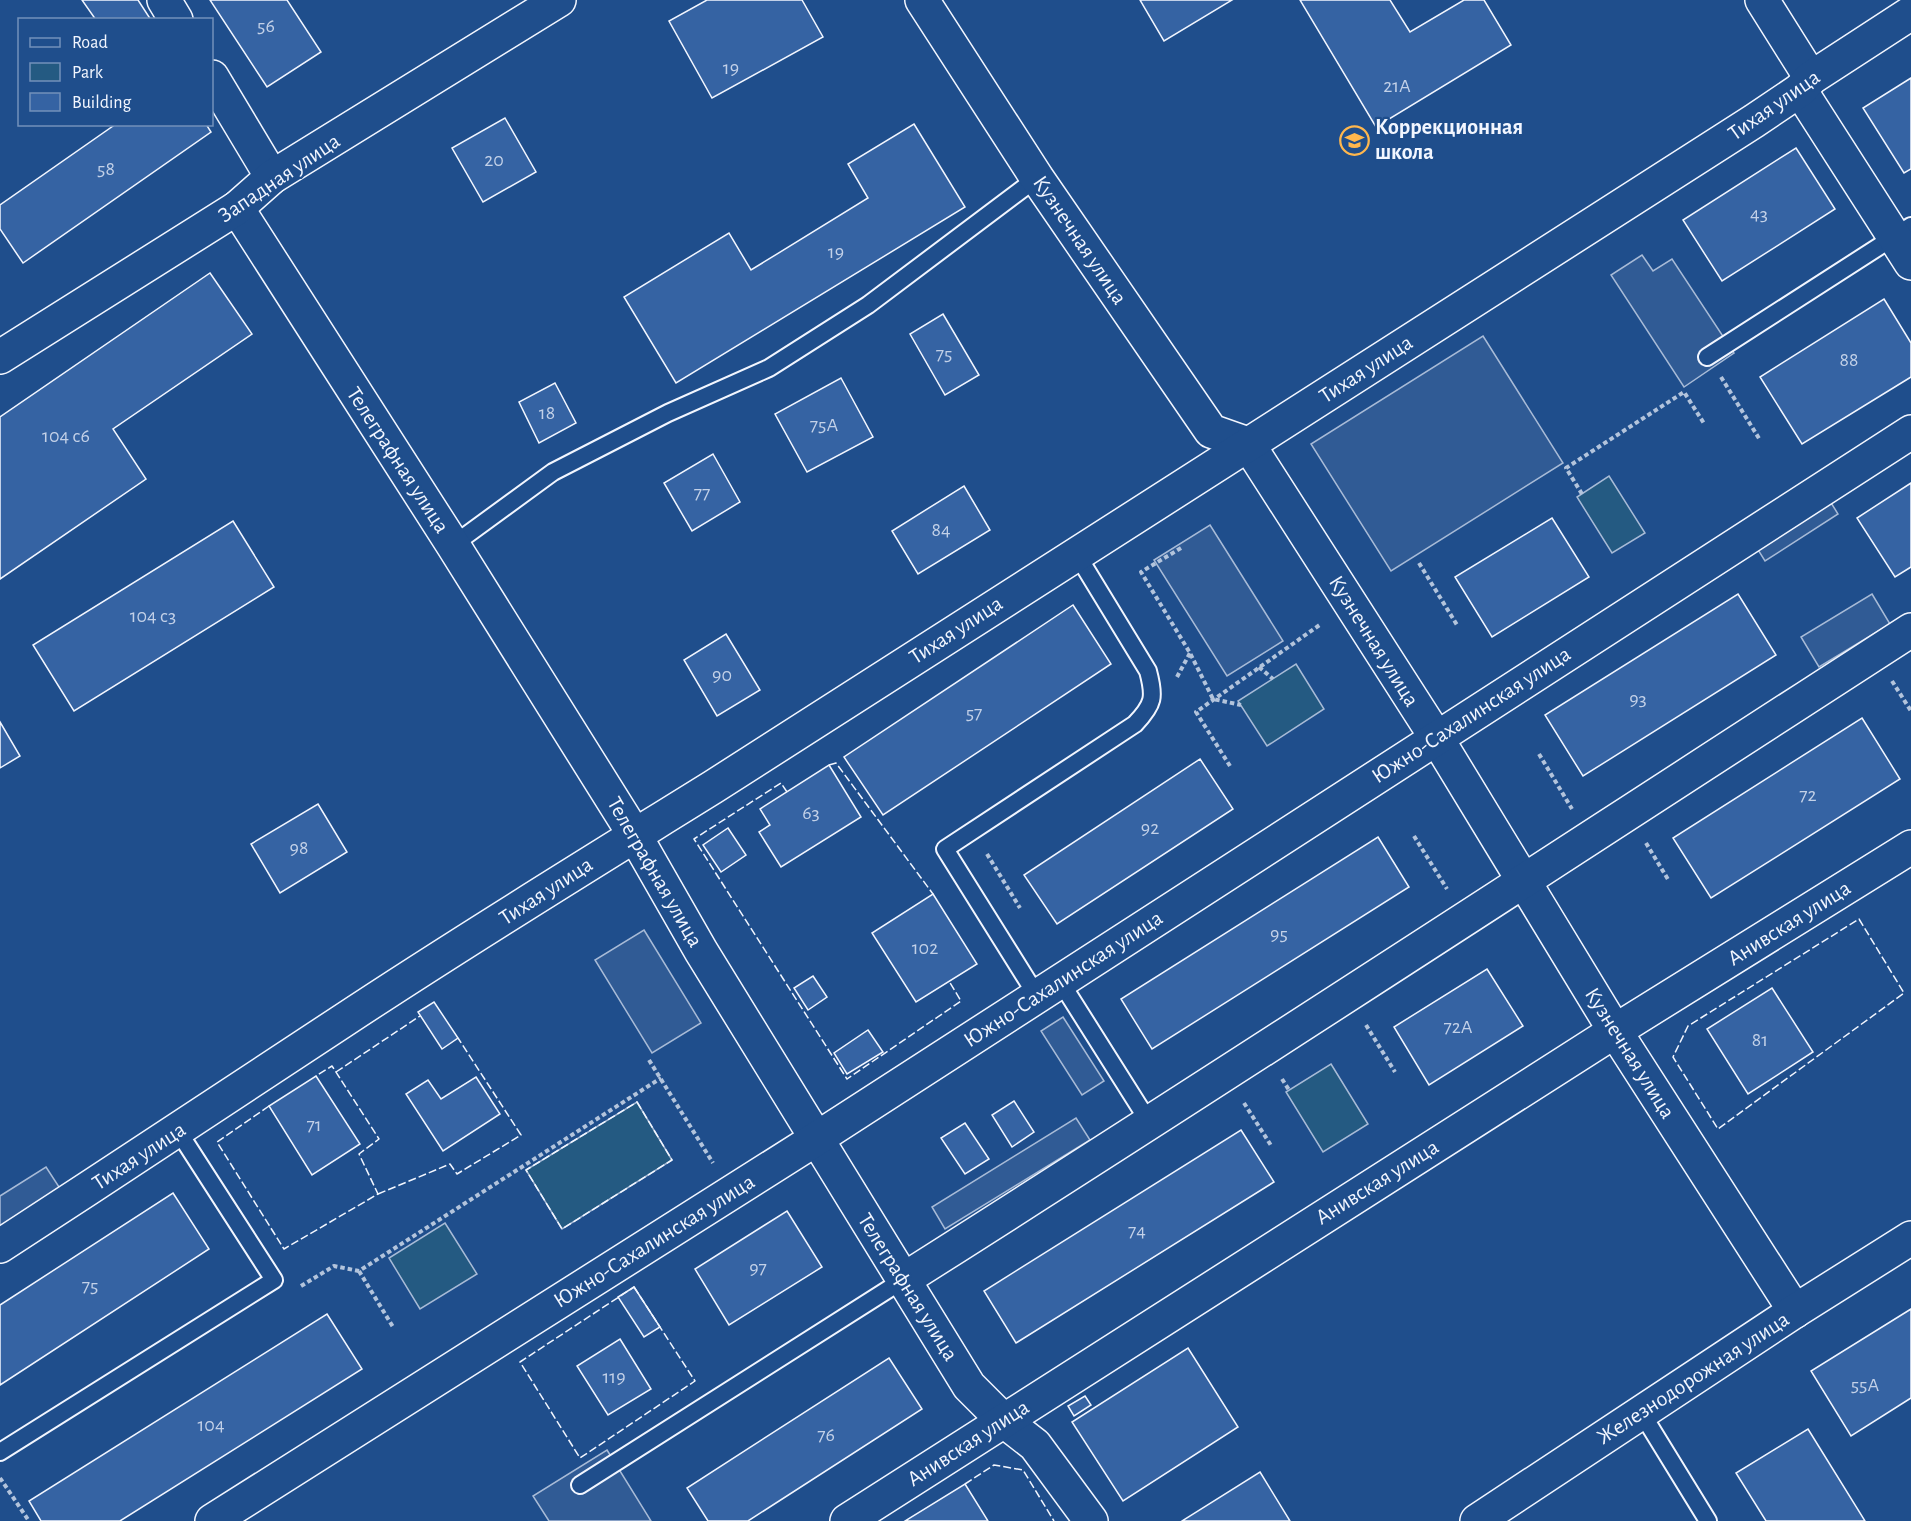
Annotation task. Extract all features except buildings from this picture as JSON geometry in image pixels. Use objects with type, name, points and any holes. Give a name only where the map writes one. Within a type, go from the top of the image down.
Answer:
[{"type":"street","points":[[164,0],[175,18]]},
{"type":"street","name":"Западная улица","points":[[0,357],[237,208],[272,177],[559,0]]},
{"type":"street","name":"Кузнечная улица","points":[[922,0],[1037,178],[1211,431],[1248,444],[1436,737],[1615,1031],[1795,1311]]},
{"type":"street","points":[[1762,0],[1806,84],[1906,242]]},
{"type":"street","name":"Тихая улица","points":[[0,1246],[342,1021],[634,834],[713,787],[1248,444],[1806,84],[1911,13]]},
{"type":"street","points":[[213,79],[272,177]]},
{"type":"street","name":"Телеграфная улица","points":[[237,208],[453,545],[634,834],[701,951],[969,1386],[1003,1420],[1035,1445],[1091,1521]]},
{"type":"street","name":"Южно-Сахалинская улица","points":[[230,1516],[1911,432]]},
{"type":"street","points":[[903,1280],[1911,630]]},
{"type":"street","name":"Анивская улица","points":[[847,1521],[1615,1031],[1911,847]]},
{"type":"street","name":"Железнодорожная улица","points":[[1477,1521],[1795,1311],[1911,1238]]},
{"type":"lane","points":[[453,545],[553,472],[668,413],[769,368],[868,305],[1037,178]]},
{"type":"lane","points":[[1707,357],[1906,242]]},
{"type":"lane","points":[[1076,554],[1148,671],[1153,691],[1149,709],[1136,724],[945,849],[1149,1122]]},
{"type":"lane","points":[[0,1452],[274,1280],[178,1131]]},
{"type":"lane","points":[[580,1485],[903,1280]]},
{"type":"lane","points":[[1641,1412],[1708,1521]]},
{"type":"path","points":[[1718,372],[1760,440]]},
{"type":"path","points":[[1582,494],[1566,468],[1684,392],[1705,425]]},
{"type":"path","points":[[1181,548],[1141,572],[1190,653],[1214,699],[1241,705]]},
{"type":"path","points":[[1419,563],[1457,625]]},
{"type":"path","points":[[1230,766],[1196,712],[1329,618]]},
{"type":"path","points":[[1175,680],[1190,653]]},
{"type":"path","points":[[1259,667],[1273,679]]},
{"type":"path","points":[[1892,681],[1911,711]]},
{"type":"path","points":[[1539,754],[1577,817]]},
{"type":"path","points":[[1414,836],[1450,893]]},
{"type":"path","points":[[1642,836],[1670,881]]},
{"type":"path","points":[[983,849],[1020,908]]},
{"type":"path","points":[[1365,1024],[1395,1072]]},
{"type":"path","points":[[649,1059],[718,1171]]},
{"type":"path","points":[[301,1287],[334,1266],[358,1271],[661,1078]]},
{"type":"path","points":[[1243,1102],[1272,1147]]},
{"type":"path","points":[[358,1271],[393,1327]]},
{"type":"path","points":[[0,1477],[29,1521]]},
{"type":"green space","points":[[1609,476],[1645,533],[1612,553],[1577,497]]},
{"type":"green space","points":[[1296,664],[1324,709],[1267,746],[1238,701]]},
{"type":"green space","points":[[1331,1064],[1368,1124],[1323,1152],[1286,1092]]},
{"type":"green space","points":[[637,1102],[672,1160],[562,1229],[526,1170]]},
{"type":"green space","points":[[445,1223],[477,1274],[420,1309],[389,1258]]},
{"type":"shaded area","points":[[1642,255],[1653,271],[1672,259],[1734,353],[1684,387],[1611,275]]},
{"type":"shaded area","points":[[1483,336],[1563,463],[1391,571],[1311,444]]},
{"type":"shaded area","points":[[1828,498],[1838,514],[1765,561],[1755,545]]},
{"type":"shaded area","points":[[1210,525],[1283,641],[1227,676],[1154,560]]},
{"type":"shaded area","points":[[1872,594],[1890,624],[1819,667],[1801,637]]},
{"type":"shaded area","points":[[644,930],[701,1023],[652,1053],[595,960]]},
{"type":"shaded area","points":[[1063,1017],[1104,1081],[1082,1095],[1041,1031]]},
{"type":"shaded area","points":[[1076,1118],[1090,1140],[945,1229],[932,1207]]},
{"type":"shaded area","points":[[46,1167],[61,1190],[0,1228],[0,1196]]},
{"type":"shaded area","points":[[607,1450],[651,1521],[549,1521],[533,1496]]},
{"type":"fence","points":[[829,765],[836,763],[933,894]]},
{"type":"fence","points":[[787,792],[781,783],[694,839],[847,1079],[961,1001],[949,981]]},
{"type":"fence","points":[[1859,919],[1904,993],[1718,1129],[1673,1057],[1688,1026],[1859,919]]},
{"type":"fence","points":[[336,1072],[420,1016]]},
{"type":"fence","points":[[378,1194],[450,1164],[457,1174],[521,1135],[458,1038]]},
{"type":"fence","points":[[269,1106],[217,1142],[284,1249],[378,1194],[359,1154],[379,1139],[332,1066],[316,1076]]},
{"type":"fence","points":[[637,1102],[672,1160],[562,1229],[526,1170],[637,1102]]},
{"type":"fence","points":[[634,1287],[695,1381],[580,1458],[520,1362],[634,1287]]},
{"type":"fence","points":[[965,1484],[994,1465],[1023,1470],[1054,1521]]},
{"type":"place","name":"Коррекционная школа","points":[[1354,140]]}]
